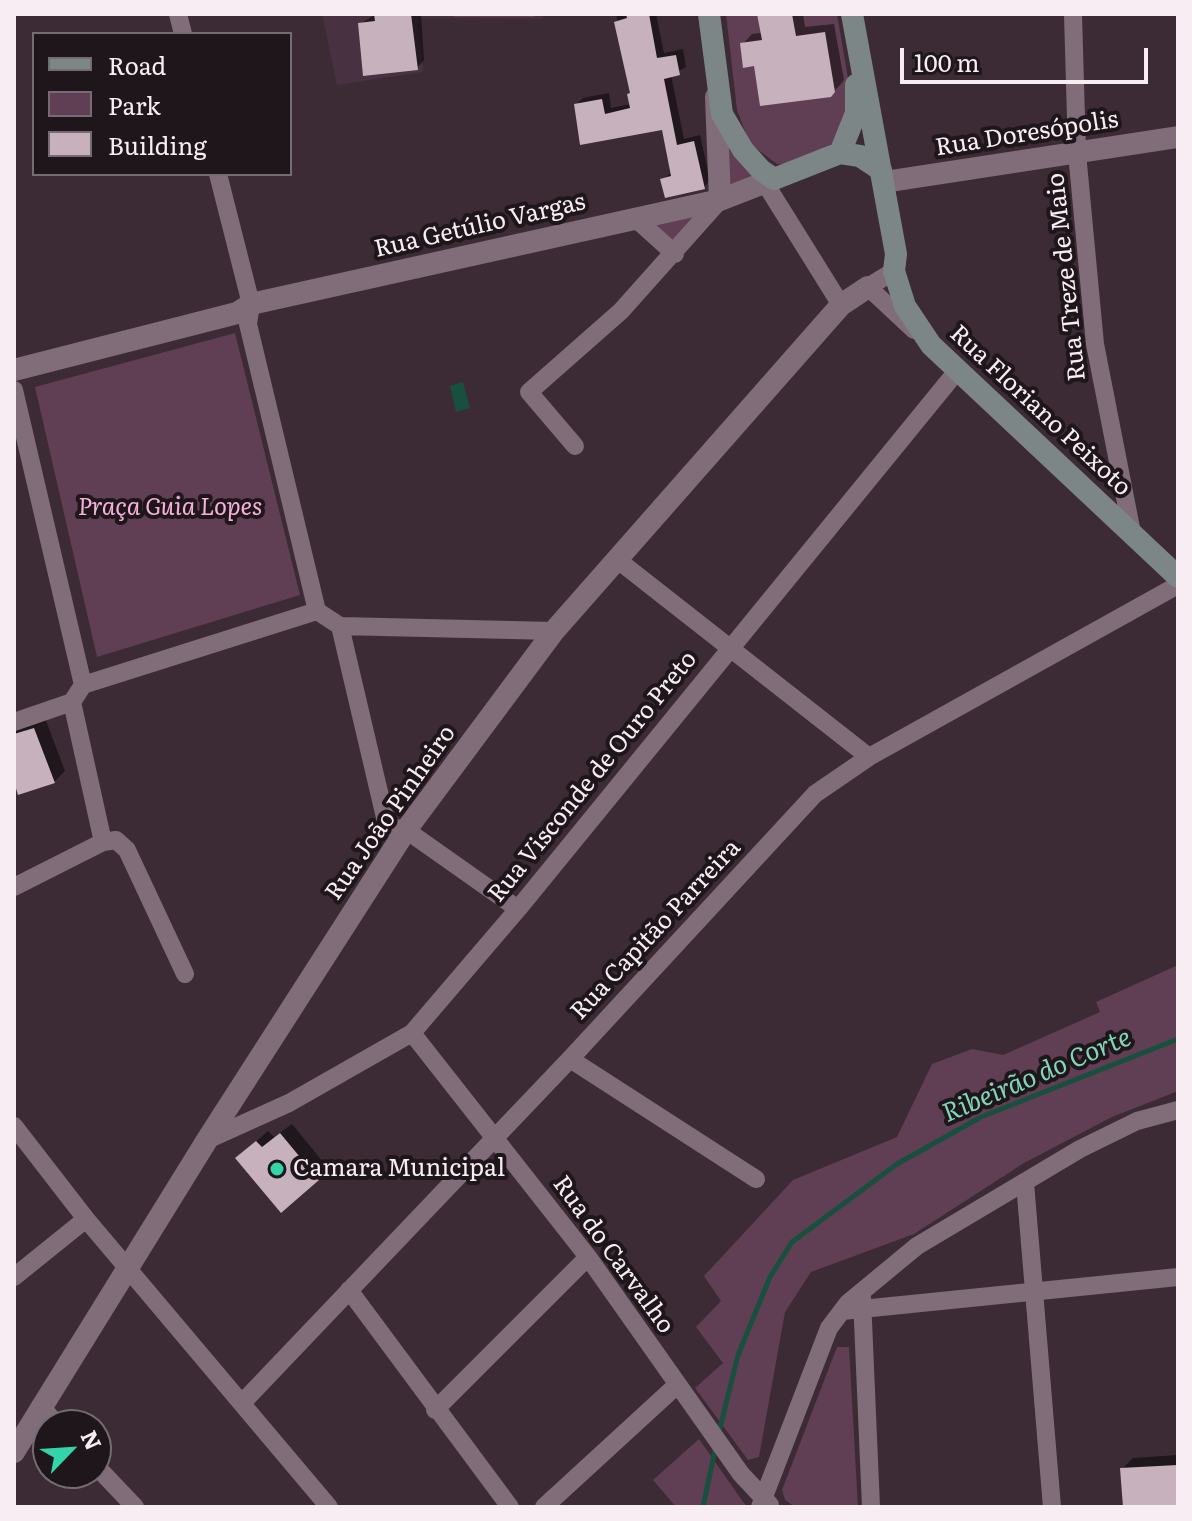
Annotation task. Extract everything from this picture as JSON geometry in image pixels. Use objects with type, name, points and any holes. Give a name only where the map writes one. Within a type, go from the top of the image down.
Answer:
[{"type":"main road","points":[[709,14],[722,114],[743,150],[769,181],[840,153],[860,156],[882,176]]},
{"type":"main road","points":[[840,153],[856,113],[855,25]]},
{"type":"main road","name":"Rua Floriano Peixoto","points":[[855,25],[896,254],[885,286],[905,306],[931,345],[957,371],[1132,533],[1174,564]]},
{"type":"street","name":"Rua Treze de Maio","points":[[1073,14],[1077,153],[1095,344],[1132,533]]},
{"type":"street","points":[[575,446],[529,392],[621,311],[720,200],[715,78]]},
{"type":"street","name":"Rua Doresópolis","points":[[882,176],[1077,153],[1178,137]]},
{"type":"street","points":[[218,176],[245,314],[317,611],[340,626],[554,631]]},
{"type":"street","points":[[769,181],[841,305]]},
{"type":"street","name":"Rua Getúlio Vargas","points":[[245,314],[720,200],[769,181]]},
{"type":"street","points":[[635,218],[675,254]]},
{"type":"street","name":"Rua João Pinheiro","points":[[14,1452],[207,1140],[406,830],[554,631],[619,561],[841,305],[885,286]]},
{"type":"street","points":[[14,370],[245,314]]},
{"type":"street","name":"Rua Visconde de Ouro Preto","points":[[207,1140],[289,1103],[412,1033],[518,909],[957,371]]},
{"type":"street","points":[[14,390],[83,685]]},
{"type":"street","points":[[619,561],[869,757]]},
{"type":"street","name":"Rua Capitão Parreira","points":[[243,1402],[570,1059],[815,794],[869,757],[1178,585]]},
{"type":"street","points":[[14,722],[72,702],[83,685],[317,611]]},
{"type":"street","points":[[340,626],[387,826],[406,830],[518,909]]},
{"type":"street","points":[[72,702],[103,842]]},
{"type":"street","points":[[14,887],[103,842],[116,840],[127,850],[185,974]]},
{"type":"street","name":"Rua do Carvalho","points":[[412,1033],[588,1257],[764,1504]]},
{"type":"street","points":[[570,1059],[756,1179]]},
{"type":"street","points":[[764,1504],[829,1328],[917,1246],[1080,1149],[1137,1121],[1178,1110]]},
{"type":"street","points":[[14,1126],[86,1219],[329,1507]]},
{"type":"street","points":[[1025,1183],[1052,1507]]},
{"type":"street","points":[[14,1277],[86,1219]]},
{"type":"street","points":[[435,1410],[588,1257]]},
{"type":"street","points":[[855,1304],[1034,1293],[1178,1277]]},
{"type":"street","points":[[349,1290],[435,1410],[510,1507]]},
{"type":"street","points":[[855,1304],[871,1507]]},
{"type":"street","points":[[544,1507],[677,1385]]},
{"type":"street","points":[[40,1406],[43,1409]]},
{"type":"street","points":[[112,1483],[135,1507]]},
{"type":"shaded area","points":[[322,14],[543,14],[543,19],[418,18],[423,72],[337,85]]},
{"type":"shaded area","points":[[463,382],[470,408],[456,412],[450,386]]},
{"type":"shaded area","points":[[981,1117],[897,1165],[792,1242],[897,1164]]},
{"type":"shaded area","points":[[792,1242],[771,1278],[739,1355],[703,1507],[738,1355],[770,1277]]},
{"type":"green space","points":[[454,14],[534,14],[534,17],[454,17]]},
{"type":"green space","points":[[726,14],[837,14],[852,102],[836,142],[790,164],[777,164],[750,144],[737,110]]},
{"type":"green space","points":[[728,143],[759,174],[731,185],[726,176]]},
{"type":"green space","points":[[692,211],[699,218],[673,246],[649,222]]},
{"type":"green space","name":"Praça Guia Lopes","points":[[235,333],[300,595],[97,657],[35,387]]},
{"type":"green space","points":[[1178,965],[1178,1091],[1112,1117],[1024,1163],[914,1234],[811,1272],[785,1312],[759,1457],[748,1460],[695,1388],[723,1363],[696,1327],[721,1301],[704,1276],[793,1180],[897,1137],[932,1064],[972,1049],[1003,1055],[1100,1012],[1096,1002]]},
{"type":"green space","points":[[837,1347],[849,1347],[858,1507],[795,1507],[785,1500],[782,1490]]},
{"type":"green space","points":[[699,1439],[746,1507],[676,1507],[653,1480]]},
{"type":"building","points":[[374,14],[411,14],[418,70],[363,76],[358,23],[375,21]]},
{"type":"building","points":[[626,14],[649,14],[657,58],[676,55],[680,75],[664,79],[677,145],[694,141],[705,189],[665,198],[660,179],[671,176],[662,130],[580,145],[574,104],[602,99],[605,114],[630,108],[627,94],[630,93],[614,22],[627,18]]},
{"type":"building","points":[[757,14],[792,14],[796,36],[825,32],[835,92],[831,97],[760,106],[754,66],[743,68],[740,43],[762,40]]},
{"type":"building","points":[[34,728],[55,783],[18,795],[14,782],[14,734]]},
{"type":"building","name":"Camara Municipal","points":[[280,1133],[319,1180],[281,1213],[235,1158],[256,1141],[262,1147]]},
{"type":"building","points":[[1178,1465],[1178,1507],[1123,1507],[1120,1468]]},
{"type":"waterway","name":"Ribeirão do Corte","points":[[719,1432],[738,1355],[770,1277],[792,1242],[897,1164],[981,1117],[1178,1039]]},
{"type":"waterway","name":"Ribeirão do Corte","points":[[703,1507],[716,1445]]},
{"type":"place","name":"Camara Municipal","points":[[277,1169]]}]
